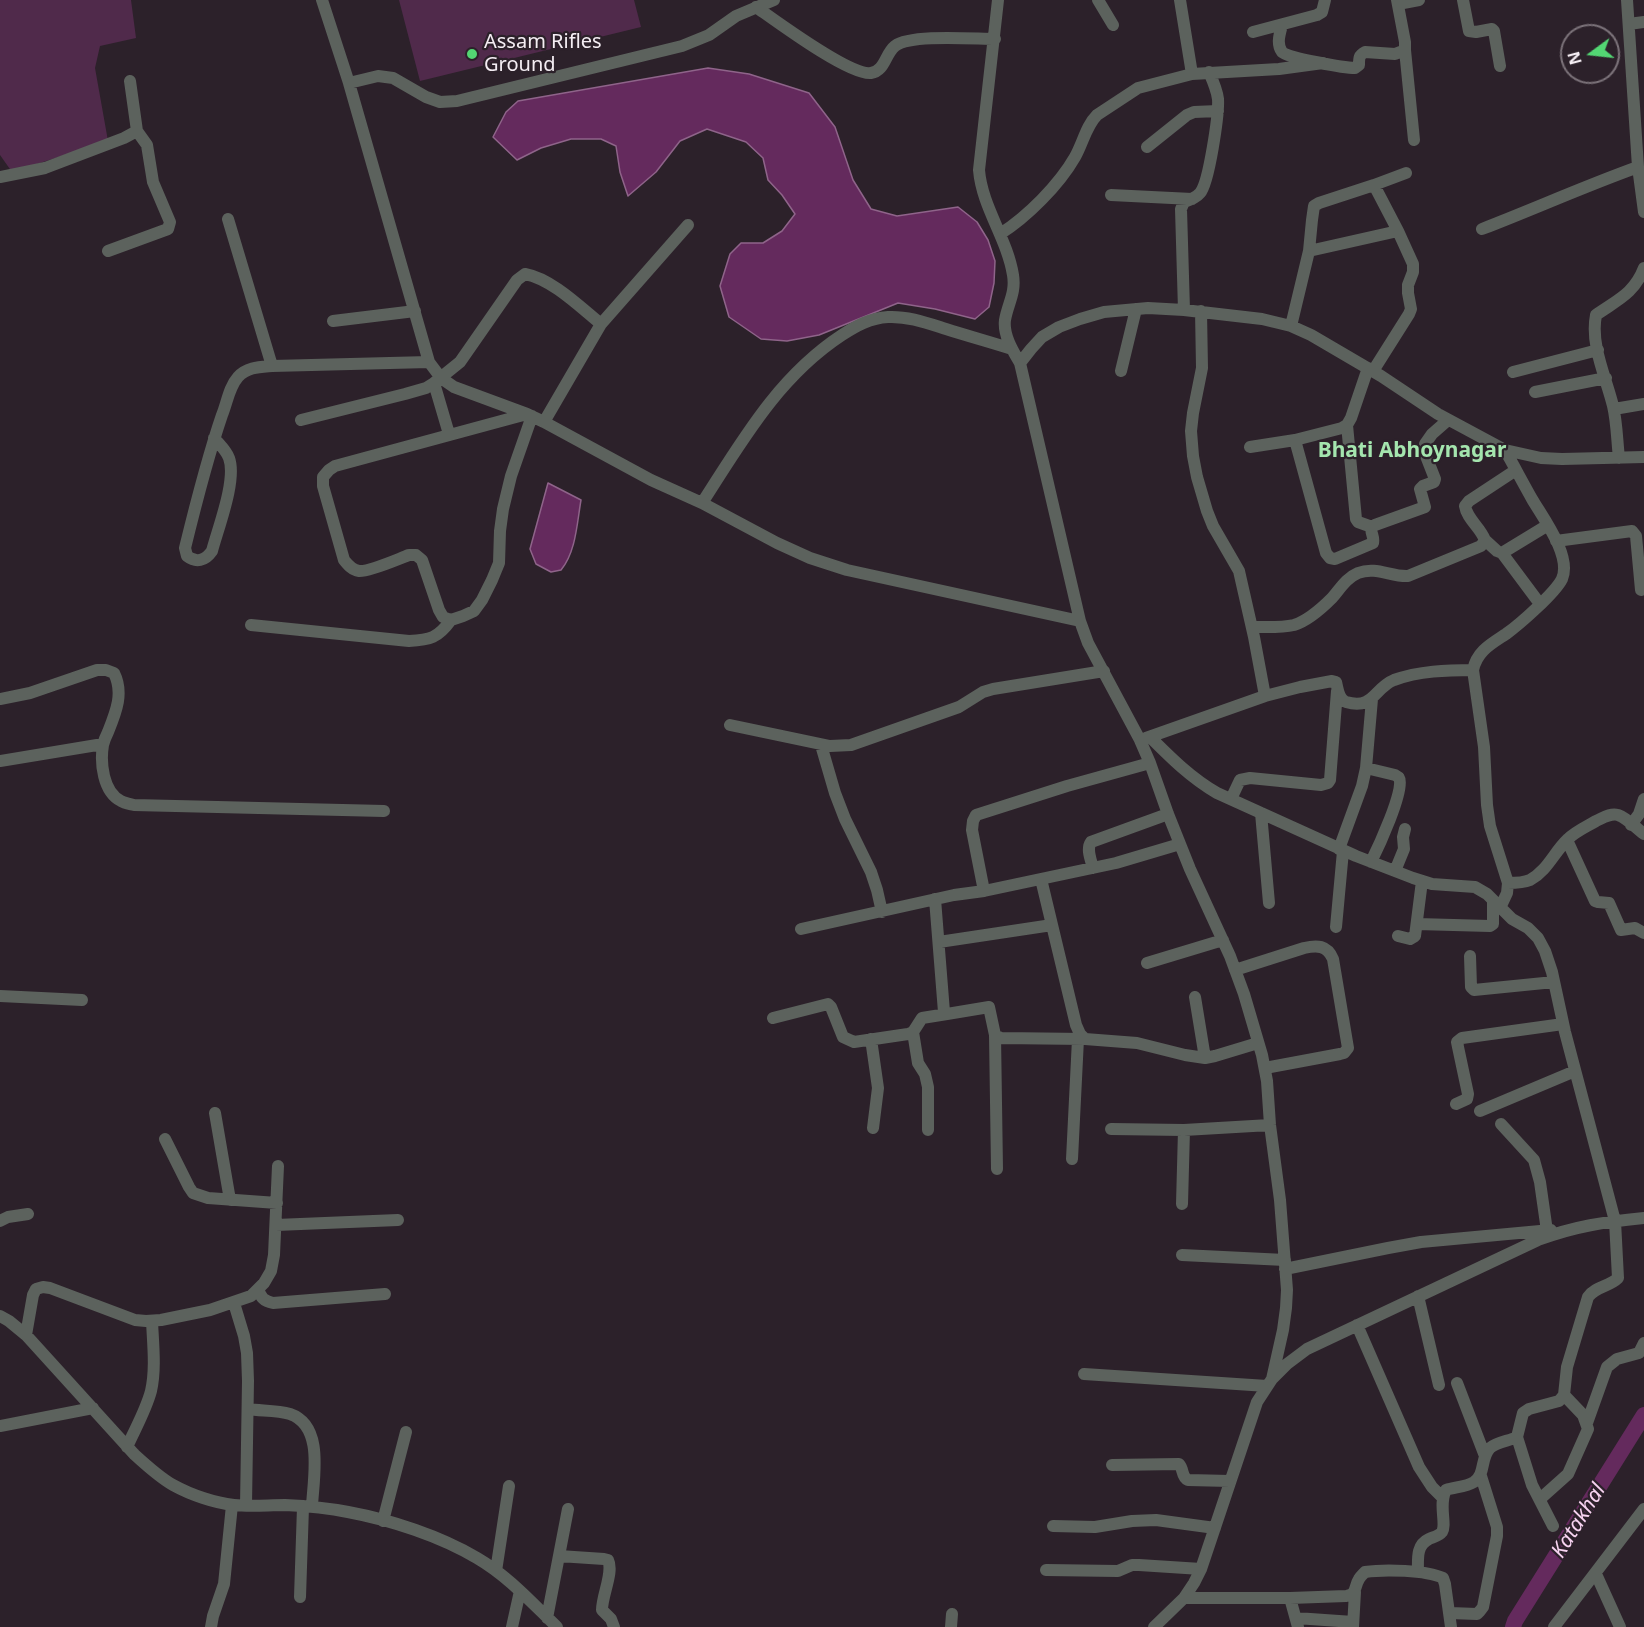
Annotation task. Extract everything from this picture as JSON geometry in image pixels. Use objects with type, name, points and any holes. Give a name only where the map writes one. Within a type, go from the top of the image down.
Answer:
[{"type":"street","points":[[322,0],[349,83],[429,362],[437,381],[449,434]]},
{"type":"street","points":[[349,83],[378,76],[393,78],[426,97],[440,102],[457,101],[681,46],[709,35],[736,16],[774,0]]},
{"type":"street","points":[[999,0],[979,170],[980,186],[1000,234],[1014,281],[1011,304],[1005,322],[1006,335],[1020,363],[1080,621],[1088,643],[1145,739],[1150,763],[1168,814],[1235,969],[1265,1068],[1280,1200],[1286,1308],[1269,1382]]},
{"type":"street","points":[[1098,0],[1113,25]]},
{"type":"street","points":[[1180,0],[1192,74]]},
{"type":"street","points":[[1253,32],[1317,15],[1322,12],[1325,0]]},
{"type":"street","points":[[1414,140],[1405,42],[1398,2],[1419,0]]},
{"type":"street","points":[[1463,0],[1469,30],[1476,32],[1494,30],[1500,66]]},
{"type":"street","points":[[1627,0],[1640,139],[1638,167],[1644,212]]},
{"type":"street","points":[[756,7],[837,60],[867,73],[881,68],[893,47],[904,42],[924,39],[995,39]]},
{"type":"street","points":[[1629,24],[1644,22]]},
{"type":"street","points":[[1282,25],[1279,41],[1281,51],[1286,55],[1323,63],[1355,68],[1359,65],[1361,54],[1365,52],[1395,54],[1405,50]]},
{"type":"street","points":[[1000,234],[1016,224],[1066,172],[1092,120],[1138,88],[1192,74],[1280,69],[1323,63]]},
{"type":"street","points":[[1184,309],[1181,210],[1184,202],[1202,191],[1206,180],[1218,111],[1217,91],[1209,72]]},
{"type":"street","points":[[108,251],[168,229],[170,222],[153,182],[147,145],[137,131],[130,81]]},
{"type":"street","points":[[1147,147],[1187,115],[1194,112],[1218,111]]},
{"type":"street","points":[[0,177],[45,168],[137,131]]},
{"type":"street","points":[[1482,229],[1638,167]]},
{"type":"street","points":[[1290,326],[1309,251],[1314,206],[1406,173]]},
{"type":"street","points":[[1250,447],[1295,440],[1347,425],[1370,370],[1409,315],[1411,309],[1408,293],[1413,264],[1374,185]]},
{"type":"street","points":[[1111,195],[1192,198]]},
{"type":"street","points":[[228,219],[272,366]]},
{"type":"street","points":[[544,422],[601,324],[688,225]]},
{"type":"street","points":[[1309,251],[1398,231]]},
{"type":"street","points":[[1619,458],[1614,409],[1594,327],[1596,315],[1629,292],[1639,281],[1644,268]]},
{"type":"street","points":[[301,420],[426,388],[437,381],[460,362],[517,280],[525,274],[536,276],[569,298],[601,324]]},
{"type":"street","points":[[1121,371],[1136,309]]},
{"type":"street","points":[[1020,363],[1042,337],[1059,327],[1104,312],[1184,309],[1262,320],[1290,326],[1311,335],[1448,420],[1505,450],[1541,458],[1644,457]]},
{"type":"street","points":[[333,321],[415,311]]},
{"type":"street","points":[[1201,311],[1202,368],[1191,431],[1193,456],[1197,477],[1213,526],[1239,570],[1266,696]]},
{"type":"street","points":[[702,503],[774,396],[812,357],[846,333],[870,320],[888,317],[911,319],[1012,349]]},
{"type":"street","points":[[1513,372],[1598,350]]},
{"type":"street","points":[[214,438],[225,449],[230,460],[231,479],[212,551],[202,560],[192,560],[187,556],[185,548],[197,496],[214,438],[237,377],[253,368],[272,366],[429,362]]},
{"type":"street","points":[[1535,392],[1606,378]]},
{"type":"street","points":[[437,381],[530,415],[651,480],[702,503],[810,558],[847,570],[1080,621]]},
{"type":"street","points":[[1614,409],[1644,404]]},
{"type":"street","points":[[451,620],[443,617],[439,610],[426,569],[422,560],[416,555],[409,555],[365,570],[356,571],[349,566],[344,560],[323,477],[335,466],[449,434],[530,415]]},
{"type":"street","points":[[251,625],[409,641],[427,640],[437,636],[451,620],[474,610],[482,600],[499,563],[503,509],[530,415]]},
{"type":"street","points":[[1347,425],[1356,519],[1372,527],[1425,507],[1420,489],[1434,482],[1435,479],[1426,456],[1425,444],[1432,434],[1448,420]]},
{"type":"street","points":[[1295,440],[1326,553],[1330,558],[1373,543],[1372,527]]},
{"type":"street","points":[[1417,924],[1490,926],[1493,924],[1497,904],[1507,893],[1508,883],[1490,826],[1487,805],[1484,747],[1473,669],[1474,661],[1480,652],[1512,630],[1557,587],[1563,578],[1564,567],[1562,555],[1548,525],[1505,450]]},
{"type":"street","points":[[1516,470],[1469,501],[1465,506],[1466,513],[1483,534],[1485,540],[1502,553],[1540,604]]},
{"type":"street","points":[[1502,553],[1548,525]]},
{"type":"street","points":[[1556,541],[1632,531],[1636,536],[1641,590]]},
{"type":"street","points":[[1252,627],[1283,626],[1302,621],[1332,597],[1347,580],[1358,573],[1378,570],[1400,577],[1408,576],[1481,546],[1485,540]]},
{"type":"street","points":[[1145,739],[1266,696],[1328,681],[1336,682],[1342,700],[1361,703],[1372,699],[1392,681],[1433,672],[1473,669]]},
{"type":"street","points":[[0,699],[30,693],[97,670],[114,673],[119,693],[114,715],[103,744],[103,768],[105,781],[111,793],[120,801],[134,805],[384,811]]},
{"type":"street","points":[[730,725],[841,747],[958,707],[983,692],[993,689],[1104,671]]},
{"type":"street","points":[[1231,799],[1240,780],[1244,778],[1321,785],[1328,783],[1338,687]]},
{"type":"street","points":[[1336,927],[1341,850],[1366,768],[1372,699]]},
{"type":"street","points":[[1145,739],[1199,783],[1341,850],[1422,881],[1440,885],[1475,887],[1487,894],[1538,938],[1545,951],[1615,1221],[1618,1278],[1614,1283],[1593,1291],[1588,1297],[1568,1367],[1564,1395],[1559,1401],[1529,1409],[1523,1413],[1517,1437],[1527,1471],[1553,1526]]},
{"type":"street","points":[[0,762],[103,744]]},
{"type":"street","points":[[822,745],[835,793],[871,872],[882,912]]},
{"type":"street","points":[[984,891],[972,830],[972,821],[976,815],[1150,763]]},
{"type":"street","points":[[1366,768],[1395,775],[1400,780],[1388,826],[1371,862]]},
{"type":"street","points":[[1631,825],[1639,814],[1644,799]]},
{"type":"street","points":[[1261,813],[1269,903]]},
{"type":"street","points":[[1093,868],[1089,850],[1091,842],[1168,814]]},
{"type":"street","points":[[1508,883],[1529,881],[1550,864],[1567,840],[1605,816],[1613,814],[1621,816],[1644,834]]},
{"type":"street","points":[[1395,872],[1404,849],[1405,830]]},
{"type":"street","points":[[1567,840],[1595,901],[1609,903],[1621,930],[1635,928],[1644,933]]},
{"type":"street","points":[[801,929],[935,899],[1116,863],[1180,844]]},
{"type":"street","points":[[1041,879],[1076,1025],[1082,1039],[1072,1159]]},
{"type":"street","points":[[1398,936],[1410,939],[1415,936],[1422,881]]},
{"type":"street","points":[[935,899],[943,1008],[947,1014]]},
{"type":"street","points":[[939,942],[1053,925]]},
{"type":"street","points":[[1147,963],[1223,940]]},
{"type":"street","points":[[1235,969],[1315,945],[1330,951],[1333,959],[1348,1048],[1340,1054],[1265,1068]]},
{"type":"street","points":[[1470,957],[1471,987],[1474,990],[1554,982]]},
{"type":"street","points":[[0,996],[81,999]]},
{"type":"street","points":[[1195,997],[1205,1058]]},
{"type":"street","points":[[773,1018],[828,1004],[834,1012],[843,1037],[854,1042],[900,1036],[913,1032],[922,1018],[989,1006],[995,1035],[997,1169]]},
{"type":"street","points":[[1456,1104],[1467,1099],[1468,1094],[1457,1042],[1462,1038],[1563,1024]]},
{"type":"street","points":[[913,1032],[918,1063],[925,1074],[928,1088],[928,1130]]},
{"type":"street","points":[[995,1035],[1001,1038],[1082,1039],[1137,1043],[1205,1058],[1258,1043]]},
{"type":"street","points":[[871,1039],[878,1088],[873,1128]]},
{"type":"street","points":[[1480,1111],[1575,1071]]},
{"type":"street","points":[[215,1113],[230,1200]]},
{"type":"street","points":[[1501,1124],[1534,1160],[1540,1182],[1547,1231]]},
{"type":"street","points":[[1110,1129],[1184,1130],[1270,1125]]},
{"type":"street","points":[[1182,1204],[1184,1130]]},
{"type":"street","points":[[165,1139],[194,1193],[208,1198],[277,1203]]},
{"type":"street","points":[[26,1335],[33,1295],[36,1289],[43,1287],[135,1320],[152,1321],[210,1310],[251,1296],[264,1283],[271,1271],[276,1225],[278,1166]]},
{"type":"street","points":[[0,1221],[8,1217],[28,1214]]},
{"type":"street","points":[[1182,1255],[1285,1265],[1420,1242],[1547,1231],[1644,1218]]},
{"type":"street","points":[[276,1225],[398,1220]]},
{"type":"street","points":[[1154,1627],[1184,1598],[1194,1583],[1201,1569],[1257,1402],[1269,1382],[1287,1364],[1307,1349],[1357,1325],[1538,1240],[1573,1228]]},
{"type":"street","points":[[258,1289],[265,1301],[273,1303],[385,1294]]},
{"type":"street","points":[[1418,1296],[1439,1385]]},
{"type":"street","points":[[234,1303],[247,1353],[246,1505]]},
{"type":"street","points":[[0,1316],[26,1335],[127,1447],[151,1469],[174,1485],[232,1505],[308,1507],[348,1512],[400,1525],[456,1546],[478,1558],[520,1591],[557,1627]]},
{"type":"street","points":[[127,1447],[151,1390],[152,1321]]},
{"type":"street","points":[[1357,1325],[1419,1467],[1432,1487],[1442,1497]]},
{"type":"street","points":[[1540,1499],[1568,1474],[1584,1438],[1587,1422],[1607,1367],[1617,1359],[1639,1353],[1644,1343]]},
{"type":"street","points":[[1084,1374],[1269,1382]]},
{"type":"street","points":[[1456,1383],[1485,1456]]},
{"type":"street","points":[[1564,1395],[1577,1407],[1587,1422]]},
{"type":"street","points":[[0,1426],[93,1408]]},
{"type":"street","points":[[248,1409],[287,1413],[297,1417],[305,1424],[314,1442],[300,1597]]},
{"type":"street","points":[[383,1521],[406,1432]]},
{"type":"street","points":[[1450,1613],[1477,1614],[1483,1606],[1497,1536],[1481,1476],[1485,1456],[1495,1445],[1517,1437]]},
{"type":"street","points":[[1112,1465],[1179,1464],[1188,1480],[1230,1481]]},
{"type":"street","points":[[1418,1572],[1418,1553],[1421,1545],[1442,1532],[1442,1497],[1446,1490],[1469,1484],[1481,1476]]},
{"type":"street","points":[[495,1570],[509,1486]]},
{"type":"street","points":[[211,1627],[224,1584],[232,1505]]},
{"type":"street","points":[[547,1618],[568,1509]]},
{"type":"street","points":[[1554,1627],[1644,1509]]},
{"type":"street","points":[[1053,1526],[1095,1527],[1156,1520],[1215,1528]]},
{"type":"street","points":[[559,1556],[608,1560],[610,1570],[602,1610],[611,1619],[614,1627]]},
{"type":"street","points":[[1046,1570],[1119,1571],[1131,1565],[1201,1569]]},
{"type":"street","points":[[1290,1598],[1297,1623],[1353,1624],[1355,1592],[1359,1578],[1365,1572],[1435,1574],[1443,1578],[1451,1627]]},
{"type":"street","points":[[1596,1574],[1620,1627]]},
{"type":"street","points":[[512,1627],[520,1591]]},
{"type":"street","points":[[1184,1598],[1351,1596],[1355,1592]]},
{"type":"street","points":[[951,1627],[952,1614]]},
{"type":"shaded area","points":[[0,0],[131,0],[136,38],[100,46],[95,68],[108,141],[12,172],[0,155]]},
{"type":"shaded area","name":"Assam Rifles Ground","points":[[399,0],[634,0],[641,27],[420,81]]},
{"type":"shaded area","points":[[708,68],[749,74],[809,93],[835,127],[853,180],[871,209],[897,216],[958,207],[977,222],[988,240],[995,261],[994,283],[989,307],[975,319],[898,303],[819,335],[787,341],[761,339],[729,317],[720,286],[730,254],[741,243],[763,243],[782,231],[795,214],[768,180],[763,158],[746,142],[707,129],[680,141],[656,172],[628,196],[620,172],[616,146],[601,139],[571,139],[541,148],[517,160],[493,137],[506,112],[518,101]]},
{"type":"shaded area","points":[[548,483],[581,500],[570,555],[561,570],[551,572],[536,564],[530,549]]},
{"type":"waterway","name":"Katakhal","points":[[1513,1627],[1644,1415]]},
{"type":"place","name":"Assam Rifles Ground","points":[[472,54]]},
{"type":"district","name":"Bhati Abhoynagar","points":[[1412,451]]}]
